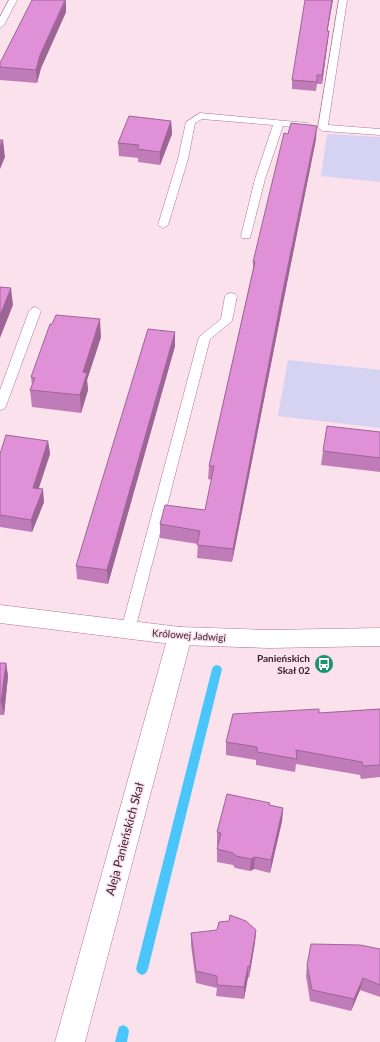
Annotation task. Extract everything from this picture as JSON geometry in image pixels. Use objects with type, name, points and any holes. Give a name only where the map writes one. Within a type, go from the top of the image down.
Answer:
[{"type":"street","name":"Królowej Jadwigi","points":[[0,614],[180,636],[268,639],[380,637]]},
{"type":"street","name":"Aleja Panieńskich Skał","points":[[70,1042],[180,636]]},
{"type":"lane","points":[[0,25],[13,0]]},
{"type":"lane","points":[[323,128],[343,0]]},
{"type":"lane","points":[[163,225],[183,159],[191,122],[200,116],[380,132]]},
{"type":"lane","points":[[246,236],[260,179],[279,123]]},
{"type":"lane","points":[[128,630],[205,337],[226,321],[231,296]]},
{"type":"lane","points":[[0,406],[35,311]]},
{"type":"shaded area","points":[[327,134],[380,137],[380,182],[321,176]]},
{"type":"shaded area","points":[[288,360],[380,370],[380,428],[278,416]]},
{"type":"building","points":[[32,0],[65,0],[40,55],[36,70],[0,67],[0,63]]},
{"type":"building","points":[[305,0],[332,0],[322,75],[317,75],[317,82],[292,80]]},
{"type":"building","points":[[129,116],[171,121],[160,152],[137,149],[139,145],[118,143]]},
{"type":"building","points":[[291,123],[317,126],[283,290],[233,549],[197,545],[200,531],[160,524],[165,505],[205,510],[214,466],[209,466],[255,262],[253,262],[284,133],[288,134]]},
{"type":"building","points":[[0,140],[3,140],[0,147]]},
{"type":"building","points":[[0,287],[11,288],[0,315]]},
{"type":"building","points":[[56,315],[100,319],[83,372],[87,373],[80,395],[30,390],[35,378],[31,377],[50,324],[52,324]]},
{"type":"building","points":[[148,329],[175,332],[107,570],[76,566]]},
{"type":"building","points":[[327,426],[380,432],[380,458],[323,451]]},
{"type":"building","points":[[6,435],[48,441],[33,488],[43,489],[31,520],[0,515],[0,454]]},
{"type":"building","points":[[0,663],[6,663],[1,702],[0,702]]},
{"type":"building","points":[[319,709],[319,713],[380,709],[380,765],[363,766],[362,762],[296,750],[297,759],[257,752],[257,747],[226,742],[233,714]]},
{"type":"building","points":[[227,794],[270,803],[269,805],[283,808],[271,860],[255,857],[251,859],[236,856],[233,853],[217,849],[221,833],[217,832]]},
{"type":"building","points":[[230,915],[246,921],[256,930],[250,966],[248,966],[244,987],[217,985],[217,976],[196,971],[191,933],[217,930],[219,922],[229,921]]},
{"type":"building","points":[[311,944],[360,945],[380,949],[380,985],[363,978],[354,999],[312,990],[307,965]]},
{"type":"waterway","points":[[142,969],[217,669]]},
{"type":"waterway","points":[[121,1042],[123,1031]]},
{"type":"place","name":"Panieńskich Skał 02","points":[[324,664]]}]
